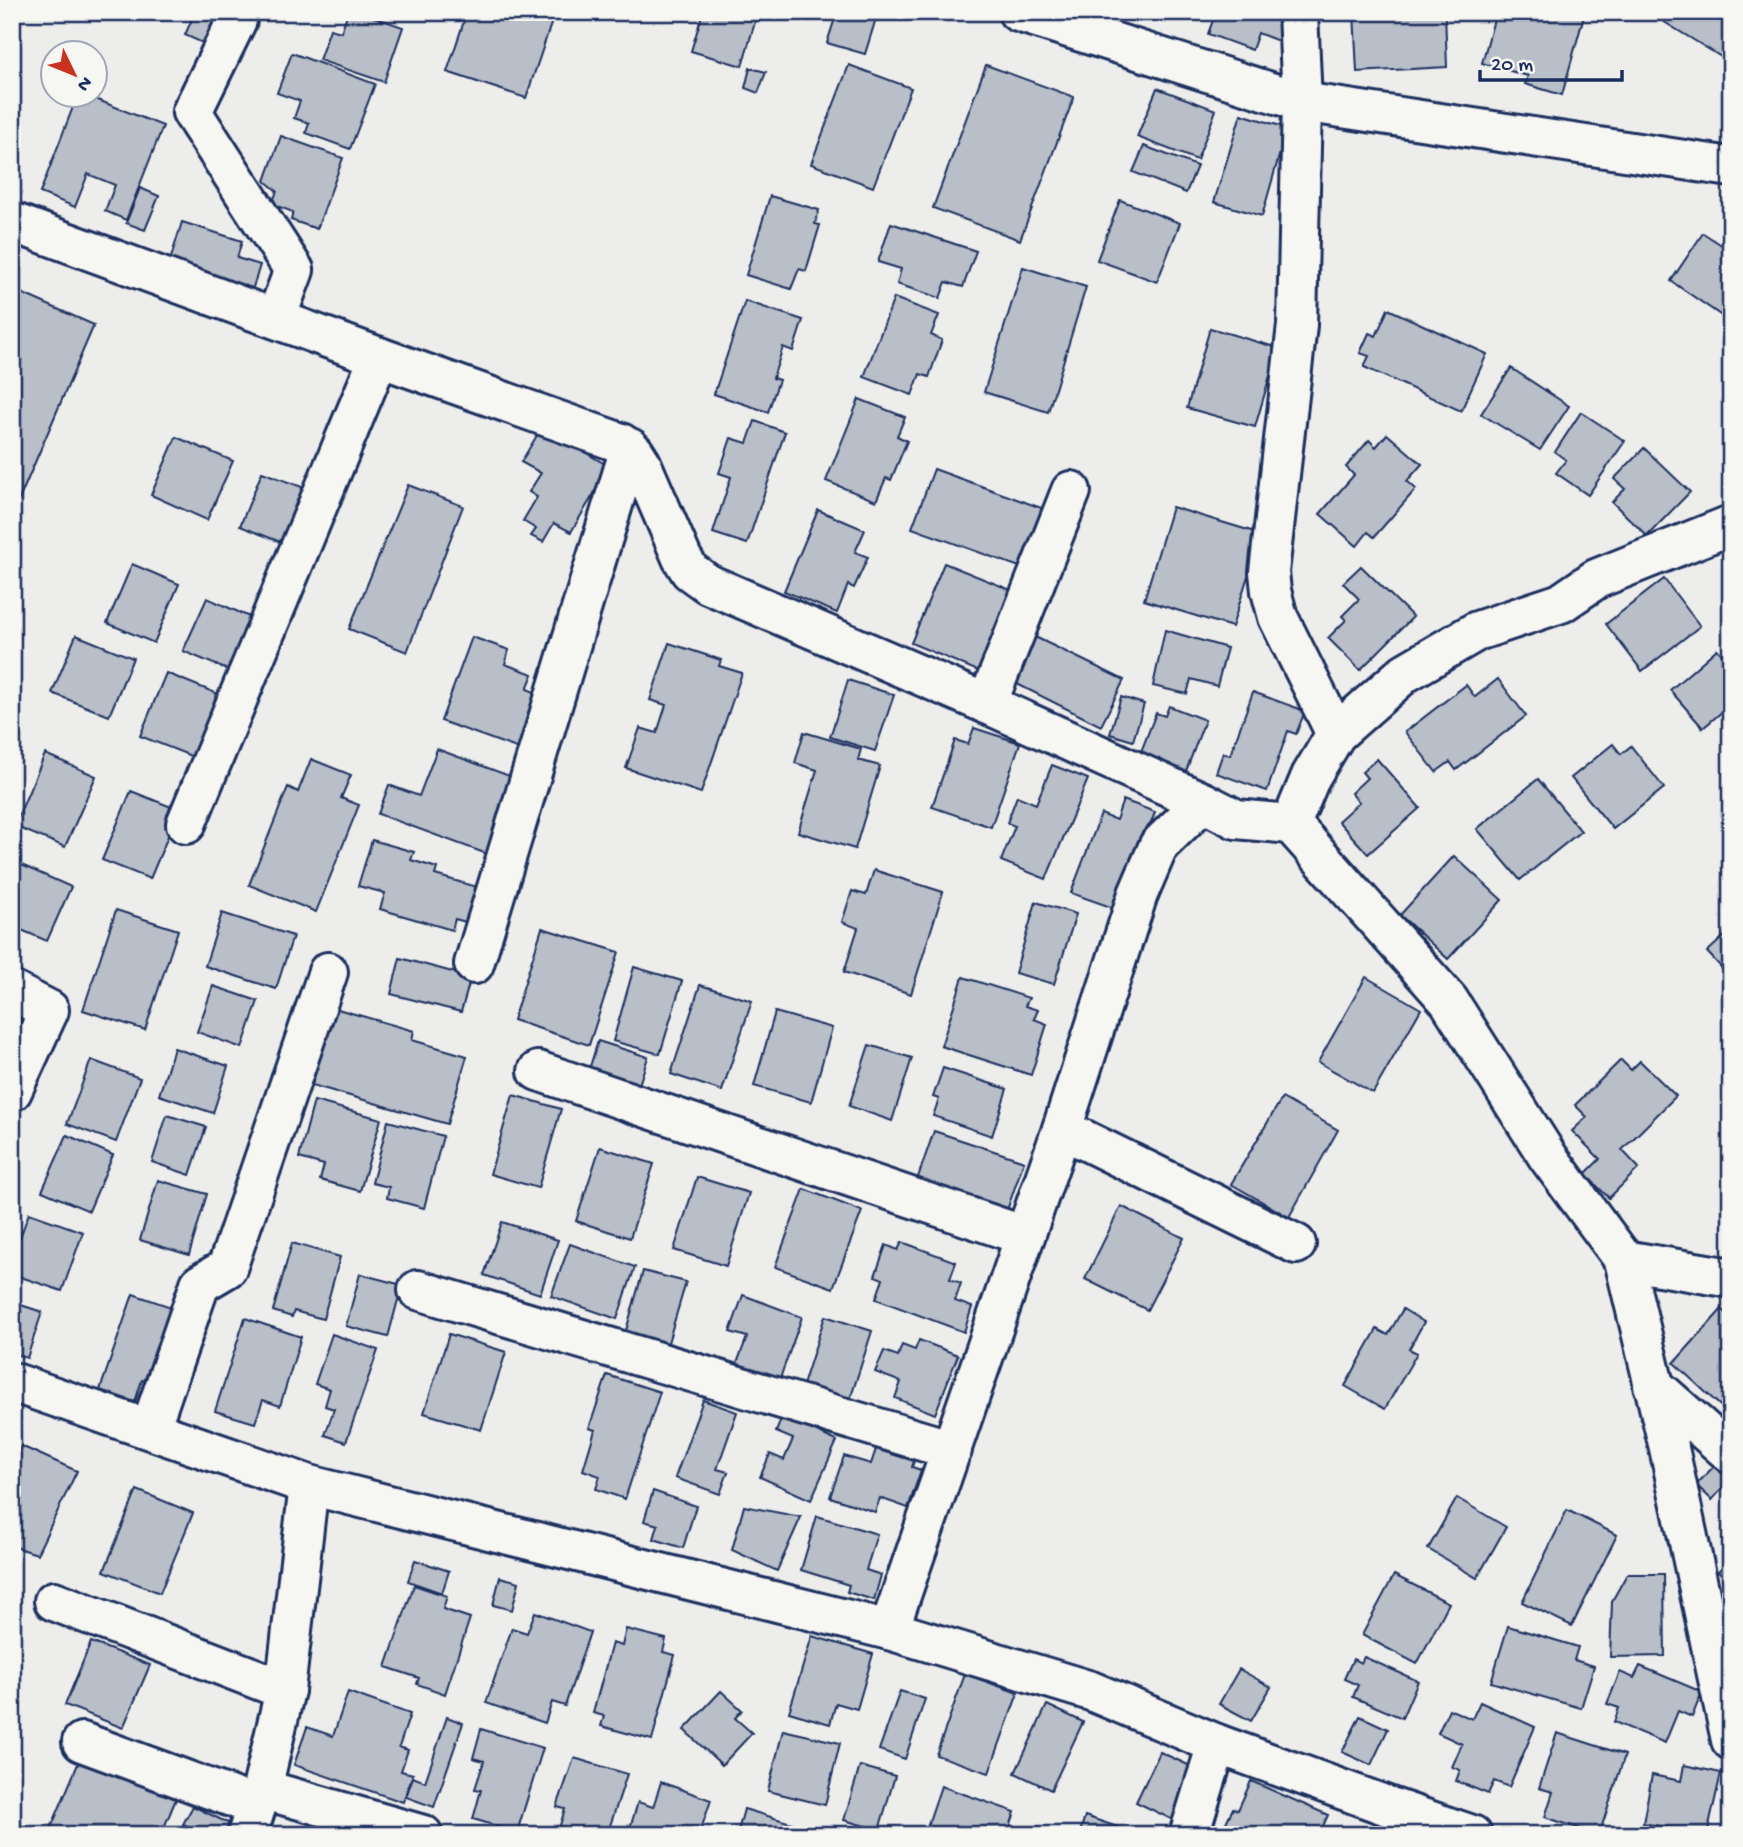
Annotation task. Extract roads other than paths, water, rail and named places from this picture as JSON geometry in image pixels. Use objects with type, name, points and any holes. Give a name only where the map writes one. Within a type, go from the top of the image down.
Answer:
[{"type":"street","points":[[1018,12],[1302,102],[1731,167]]},
{"type":"street","points":[[1298,12],[1302,102],[1297,325],[1269,572],[1270,591],[1278,617],[1336,734]]},
{"type":"street","points":[[237,20],[192,111],[294,270],[276,318]]},
{"type":"street","points":[[12,222],[621,443],[630,448],[641,463],[682,558],[698,579],[987,704],[1236,819],[1291,824],[1449,1001],[1548,1157],[1624,1260],[1669,1448],[1731,1740]]},
{"type":"street","points":[[186,824],[379,357]]},
{"type":"street","points":[[474,964],[630,448]]},
{"type":"street","points":[[987,704],[1071,491]]},
{"type":"street","points":[[1291,824],[1311,776],[1336,734],[1405,673],[1477,631],[1561,603],[1596,579],[1731,525]]},
{"type":"street","points":[[889,1630],[1062,1129],[1138,894],[1159,845],[1203,802]]},
{"type":"street","points":[[150,1429],[200,1284],[228,1268],[328,972]]},
{"type":"street","points":[[12,991],[48,1010],[12,1091]]},
{"type":"street","points":[[538,1071],[1025,1236]]},
{"type":"street","points":[[1062,1129],[1296,1244]]},
{"type":"street","points":[[1624,1260],[1731,1278]]},
{"type":"street","points":[[418,1290],[952,1450]]},
{"type":"street","points":[[12,1382],[309,1485],[889,1630],[1091,1691],[1217,1744],[1472,1835]]},
{"type":"street","points":[[1653,1385],[1731,1454]]},
{"type":"street","points":[[255,1810],[285,1690],[309,1485]]},
{"type":"street","points":[[54,1601],[285,1690]]},
{"type":"street","points":[[82,1742],[255,1810],[423,1835]]},
{"type":"street","points":[[1189,1835],[1217,1744]]}]
